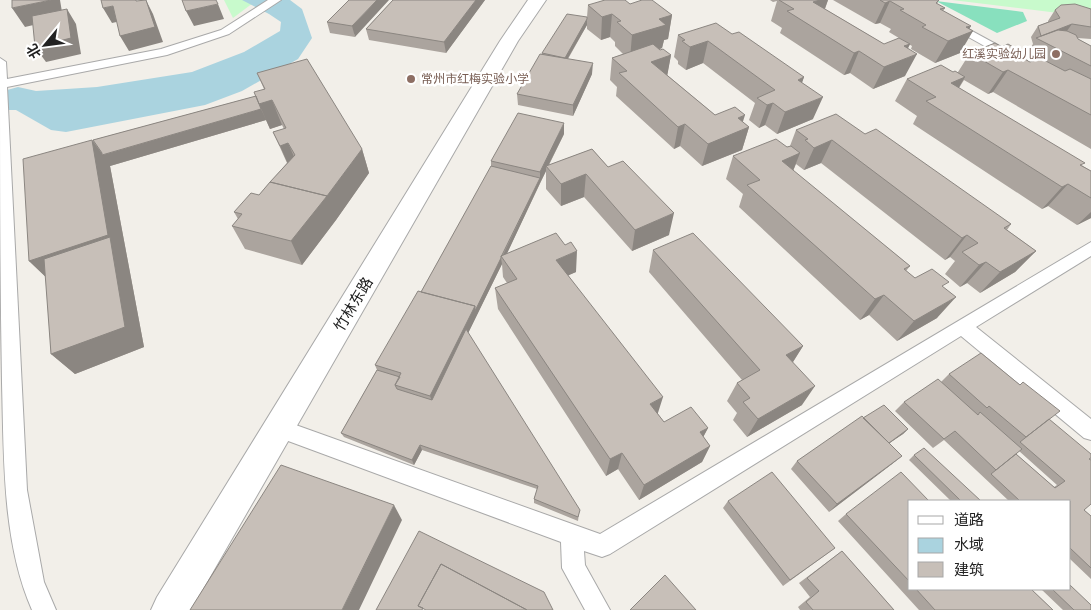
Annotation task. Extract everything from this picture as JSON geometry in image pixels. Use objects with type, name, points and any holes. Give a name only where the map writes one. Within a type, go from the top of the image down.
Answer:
[{"type":"street","name":"竹林东路","points":[[170,610],[509,41],[537,0]]},
{"type":"lane","points":[[1,84],[163,52],[225,32],[276,0]]},
{"type":"lane","points":[[907,0],[1021,61]]},
{"type":"lane","points":[[0,62],[2,198],[16,490],[32,583],[44,610]]},
{"type":"lane","points":[[279,428],[602,546],[1091,248]]},
{"type":"lane","points":[[963,327],[1091,431]]},
{"type":"lane","points":[[572,535],[574,568],[598,610]]},
{"type":"green space","points":[[224,0],[257,0],[233,18]]},
{"type":"green space","points":[[952,0],[1091,0],[1091,17]]},
{"type":"green space","points":[[936,1],[1023,12],[1027,21],[997,33]]},
{"type":"water","points":[[242,0],[290,0],[302,9],[312,38],[298,59],[242,91],[205,105],[66,132],[51,130],[16,110],[0,110],[0,92],[18,87],[36,91],[97,87],[192,72],[244,52],[280,31],[281,22]]},
{"type":"building","points":[[12,0],[51,0],[12,8]]},
{"type":"building","points":[[101,0],[146,0],[155,27],[120,36],[113,6],[103,8]]},
{"type":"building","points":[[182,0],[216,0],[218,4],[186,11]]},
{"type":"building","points":[[349,0],[377,0],[352,26],[327,22]]},
{"type":"building","points":[[393,0],[476,0],[444,42],[366,29]]},
{"type":"building","points":[[605,0],[625,0],[630,4],[642,0],[652,0],[672,15],[659,19],[666,25],[632,35],[617,22],[621,21],[612,14],[602,17],[588,5]]},
{"type":"building","points":[[779,0],[820,0],[813,2],[884,44],[899,38],[910,44],[904,46],[917,54],[884,67],[859,51],[854,53],[787,11],[794,9]]},
{"type":"building","points":[[880,0],[939,0],[936,3],[945,8],[940,9],[971,26],[966,27],[973,31],[948,41],[922,27],[926,25],[900,10],[904,9],[890,1],[885,3]]},
{"type":"building","points":[[1075,4],[1091,9],[1091,27],[1072,24],[1041,36],[1038,26],[1060,18],[1055,10],[1061,5]]},
{"type":"building","points":[[67,9],[71,38],[35,47],[32,16]]},
{"type":"building","points":[[567,14],[587,17],[587,19],[565,58],[542,53]]},
{"type":"building","points":[[716,23],[732,34],[739,32],[804,77],[798,80],[823,97],[785,112],[773,103],[767,105],[757,98],[775,90],[708,41],[690,47],[678,35]]},
{"type":"building","points":[[1058,30],[1076,35],[1078,39],[1091,46],[1091,66],[1036,38]]},
{"type":"building","points":[[995,43],[1002,47],[1008,44],[1027,55],[1021,57],[1030,62],[1040,58],[1065,71],[1070,69],[1091,79],[1091,115],[1008,70],[1003,72],[970,53]]},
{"type":"building","points":[[653,44],[671,55],[651,62],[715,115],[735,107],[745,115],[738,118],[749,127],[708,144],[685,124],[678,127],[619,73],[627,71],[612,58]]},
{"type":"building","points":[[540,54],[593,63],[573,105],[517,94]]},
{"type":"building","points":[[307,59],[362,149],[327,196],[270,182],[295,155],[288,143],[280,146],[273,132],[286,128],[272,100],[259,104],[254,92],[265,89],[257,73]]},
{"type":"building","points":[[941,65],[965,77],[951,83],[1085,163],[1080,165],[1091,171],[1091,198],[1068,184],[1062,187],[926,101],[936,97],[907,79]]},
{"type":"building","points":[[256,96],[261,109],[102,155],[93,140]]},
{"type":"building","points":[[518,113],[564,123],[540,172],[491,161]]},
{"type":"building","points":[[836,114],[865,134],[876,129],[1011,224],[1004,228],[1036,251],[1000,272],[986,262],[979,265],[962,252],[978,243],[967,235],[962,238],[832,140],[814,148],[805,140],[808,139],[796,130]]},
{"type":"building","points":[[776,139],[787,147],[791,146],[800,153],[782,161],[910,266],[904,269],[915,278],[932,269],[949,282],[942,286],[956,297],[914,321],[884,295],[875,299],[747,185],[760,180],[733,156]]},
{"type":"building","points":[[92,140],[108,235],[29,261],[23,159]]},
{"type":"building","points":[[592,149],[608,167],[623,161],[674,213],[635,230],[586,174],[561,184],[546,166]]},
{"type":"building","points":[[491,166],[540,178],[475,311],[475,306],[421,292]]},
{"type":"building","points":[[270,182],[327,196],[291,241],[232,226],[242,214],[234,212],[251,193],[259,195]]},
{"type":"building","points":[[556,233],[565,245],[571,242],[577,251],[556,260],[663,397],[650,404],[664,422],[691,407],[708,428],[700,432],[710,446],[644,485],[622,453],[610,459],[495,288],[517,279],[501,256]]},
{"type":"building","points":[[693,233],[803,346],[786,355],[815,386],[758,419],[743,402],[750,398],[737,383],[760,370],[653,250]]},
{"type":"building","points":[[110,237],[125,327],[51,354],[44,259]]},
{"type":"building","points":[[418,291],[475,306],[430,396],[395,385],[401,373],[375,365]]},
{"type":"building","points":[[466,329],[580,510],[578,517],[534,499],[538,486],[420,445],[412,460],[341,433],[377,370],[400,377],[395,385],[397,389],[432,400]]},
{"type":"building","points":[[981,353],[1020,385],[1023,382],[1060,411],[1026,437],[989,406],[987,408],[949,374]]},
{"type":"building","points":[[938,379],[978,415],[980,412],[1022,449],[996,470],[955,431],[944,439],[904,402]]},
{"type":"building","points":[[884,405],[908,429],[889,443],[863,418]]},
{"type":"building","points":[[862,416],[902,456],[837,504],[797,461]]},
{"type":"building","points":[[1049,419],[1091,454],[1089,459],[1091,460],[1091,504],[1084,510],[1091,516],[1091,568],[1071,549],[1071,500],[1019,500],[991,474],[1016,454],[1055,488],[1065,481],[1020,442]]},
{"type":"building","points":[[924,448],[980,500],[960,500],[914,455]]},
{"type":"building","points":[[281,465],[394,505],[342,610],[190,610]]},
{"type":"building","points":[[772,472],[835,548],[790,580],[728,501]]},
{"type":"building","points":[[901,472],[928,500],[908,500],[908,580],[846,514]]},
{"type":"building","points":[[419,531],[544,592],[553,610],[527,610],[441,564],[418,606],[423,608],[422,610],[376,610]]},
{"type":"building","points":[[842,551],[894,610],[813,610],[806,602],[819,591],[807,578]]},
{"type":"building","points":[[441,564],[527,610],[426,610],[418,606]]},
{"type":"building","points":[[665,575],[696,610],[630,610]]},
{"type":"building","points":[[1071,586],[1091,605],[1091,610],[1074,610],[1053,590],[1071,590]]},
{"type":"building","points":[[917,590],[1032,590],[1053,610],[935,610]]},
{"type":"place","name":"红溪实验幼儿园","points":[[1056,54]]},
{"type":"place","name":"常州市红梅实验小学","points":[[411,79]]}]
